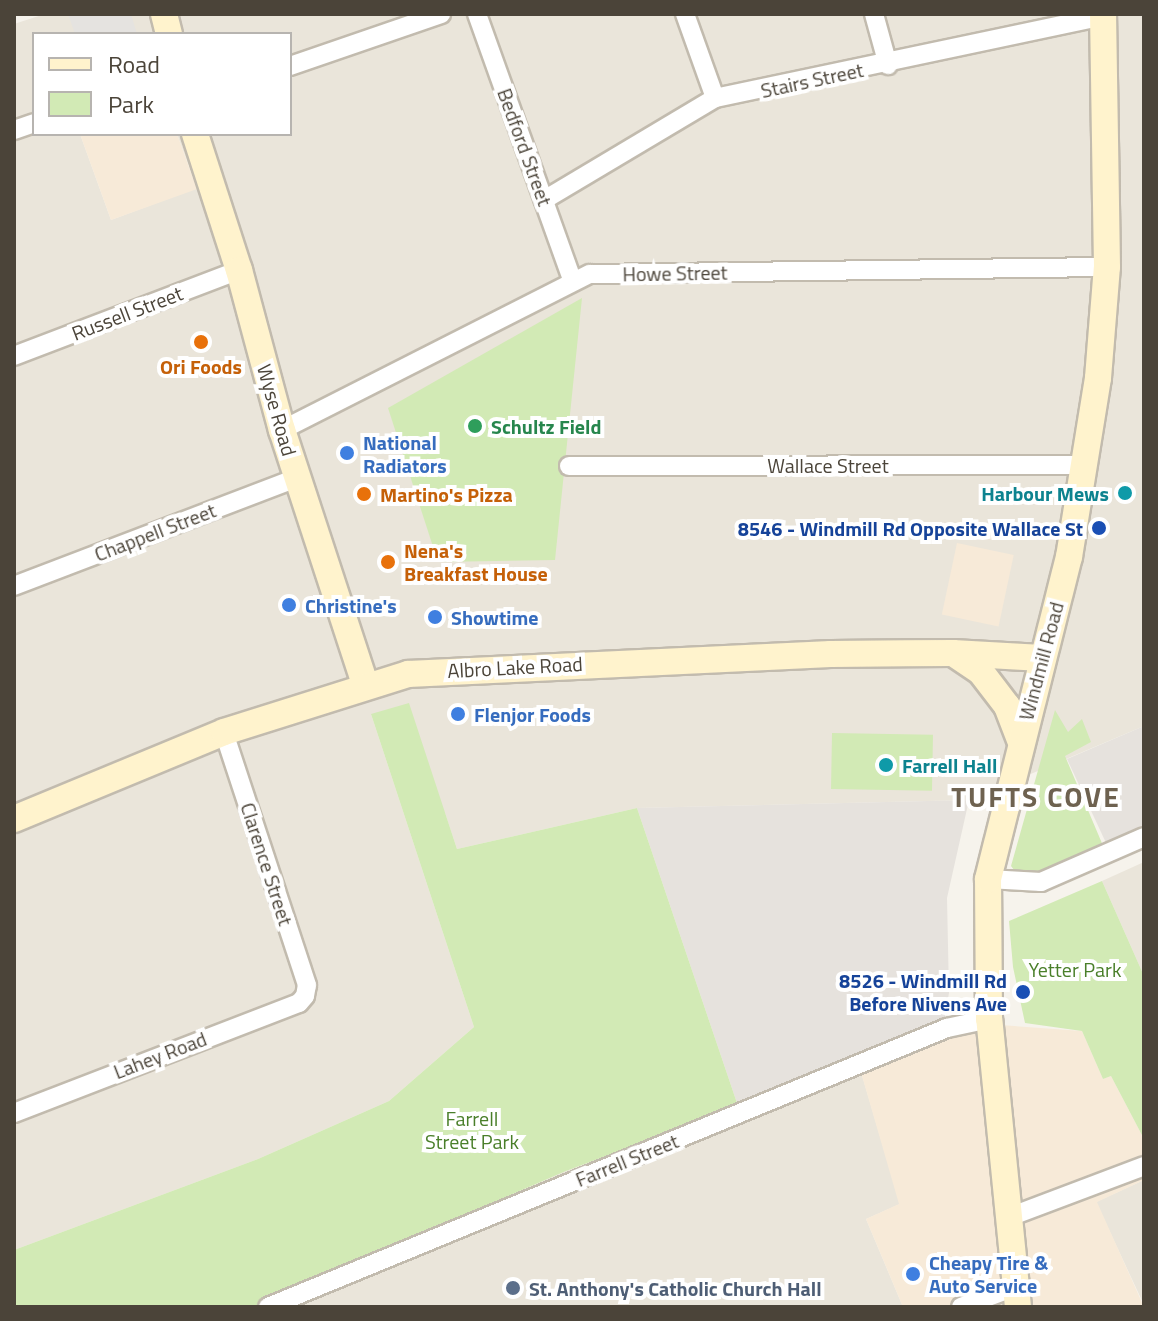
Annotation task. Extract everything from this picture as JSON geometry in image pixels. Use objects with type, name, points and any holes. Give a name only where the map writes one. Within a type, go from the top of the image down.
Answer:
[{"type":"main road","name":"Windmill Road","points":[[1017,1297],[1012,1216],[989,1019],[988,879],[1020,740],[1069,557],[1086,465],[1107,267],[1103,15]]},
{"type":"main road","name":"Wyse Road","points":[[196,136],[239,270],[282,430],[365,684]]},
{"type":"main road","name":"Albro Lake Road","points":[[15,815],[224,732],[365,684],[468,667],[953,653],[1042,658]]},
{"type":"main road","points":[[953,653],[981,672],[1007,706],[1020,740]]},
{"type":"street","points":[[292,65],[441,14]]},
{"type":"street","name":"Bedford Street","points":[[477,14],[572,280]]},
{"type":"street","points":[[685,14],[715,98]]},
{"type":"street","points":[[874,14],[888,65]]},
{"type":"street","name":"Stairs Street","points":[[544,200],[715,98],[888,65],[1103,15]]},
{"type":"street","name":"Howe Street","points":[[282,430],[572,280],[590,274],[1107,267]]},
{"type":"street","name":"Russell Street","points":[[14,356],[239,270]]},
{"type":"street","name":"Wallace Street","points":[[569,466],[1086,465]]},
{"type":"street","name":"Chappell Street","points":[[14,586],[297,478]]},
{"type":"street","name":"Clarence Street","points":[[224,732],[307,985],[305,996]]},
{"type":"street","points":[[988,879],[1041,882],[1144,837]]},
{"type":"street","name":"Lahey Road","points":[[14,1113],[299,1003],[305,996]]},
{"type":"street","name":"Farrell Street","points":[[268,1307],[947,1028],[989,1019]]},
{"type":"street","points":[[1012,1216],[1045,1208],[1144,1166]]},
{"type":"street","points":[[961,1307],[1017,1297]]},
{"type":"shaded area","points":[[45,14],[1144,14],[1144,726],[969,800],[637,808],[457,849],[445,813],[371,714],[474,1027],[389,1101],[258,1159],[14,1250],[14,24]]},
{"type":"shaded area","points":[[68,14],[131,14],[136,32],[74,32]]},
{"type":"shaded area","points":[[81,136],[178,136],[197,189],[111,220]]},
{"type":"shaded area","points":[[957,543],[1014,555],[999,626],[942,614]]},
{"type":"shaded area","points":[[1144,726],[1144,829],[1107,845],[1067,759]]},
{"type":"shaded area","points":[[969,800],[947,898],[949,993],[944,1021],[738,1106],[637,808]]},
{"type":"shaded area","points":[[1144,862],[1144,976],[1102,881]]},
{"type":"shaded area","points":[[944,1021],[1082,1031],[1103,1079],[1111,1076],[1144,1139],[1144,1180],[1097,1202],[1144,1307],[903,1307],[866,1219],[899,1204],[856,1055]]},
{"type":"shaded area","points":[[856,1055],[900,1204],[866,1219],[903,1307],[252,1307],[566,1171]]},
{"type":"shaded area","points":[[1144,1180],[1144,1305],[1096,1202]]},
{"type":"green space","points":[[582,298],[555,560],[438,562],[388,408]]},
{"type":"green space","name":"Farrell Street Park","points":[[409,703],[457,849],[637,808],[738,1106],[566,1171],[252,1307],[14,1307],[14,1250],[258,1159],[389,1101],[474,1027],[371,714]]},
{"type":"green space","points":[[1055,710],[1068,732],[1082,719],[1091,742],[1065,756],[1104,848],[1043,875],[1018,875],[1011,866]]},
{"type":"green space","points":[[832,733],[933,735],[932,791],[831,789]]},
{"type":"green space","name":"Yetter Park","points":[[1102,881],[1144,976],[1144,1139],[1111,1076],[1103,1079],[1082,1031],[1025,1023],[1013,967],[1009,921]]},
{"type":"place","name":"Ori Foods","points":[[201,342]]},
{"type":"place","name":"Schultz Field","points":[[475,426]]},
{"type":"place","name":"National Radiators","points":[[347,453]]},
{"type":"place","name":"Harbour Mews","points":[[1125,493]]},
{"type":"place","name":"Martino's Pizza","points":[[364,494]]},
{"type":"place","name":"8546 - Windmill Rd Opposite Wallace St","points":[[1099,528]]},
{"type":"place","name":"Nena's Breakfast House","points":[[388,562]]},
{"type":"place","name":"Christine's","points":[[289,605]]},
{"type":"place","name":"Showtime","points":[[435,617]]},
{"type":"place","name":"Flenjor Foods","points":[[458,714]]},
{"type":"place","name":"Farrell Hall","points":[[886,765]]},
{"type":"place","name":"8526 - Windmill Rd Before Nivens Ave","points":[[1023,992]]},
{"type":"place","name":"Cheapy Tire & Auto Service","points":[[913,1274]]},
{"type":"place","name":"St. Anthony's Catholic Church Hall","points":[[513,1288]]},
{"type":"district","name":"TUFTS COVE","points":[[1036,797]]}]
